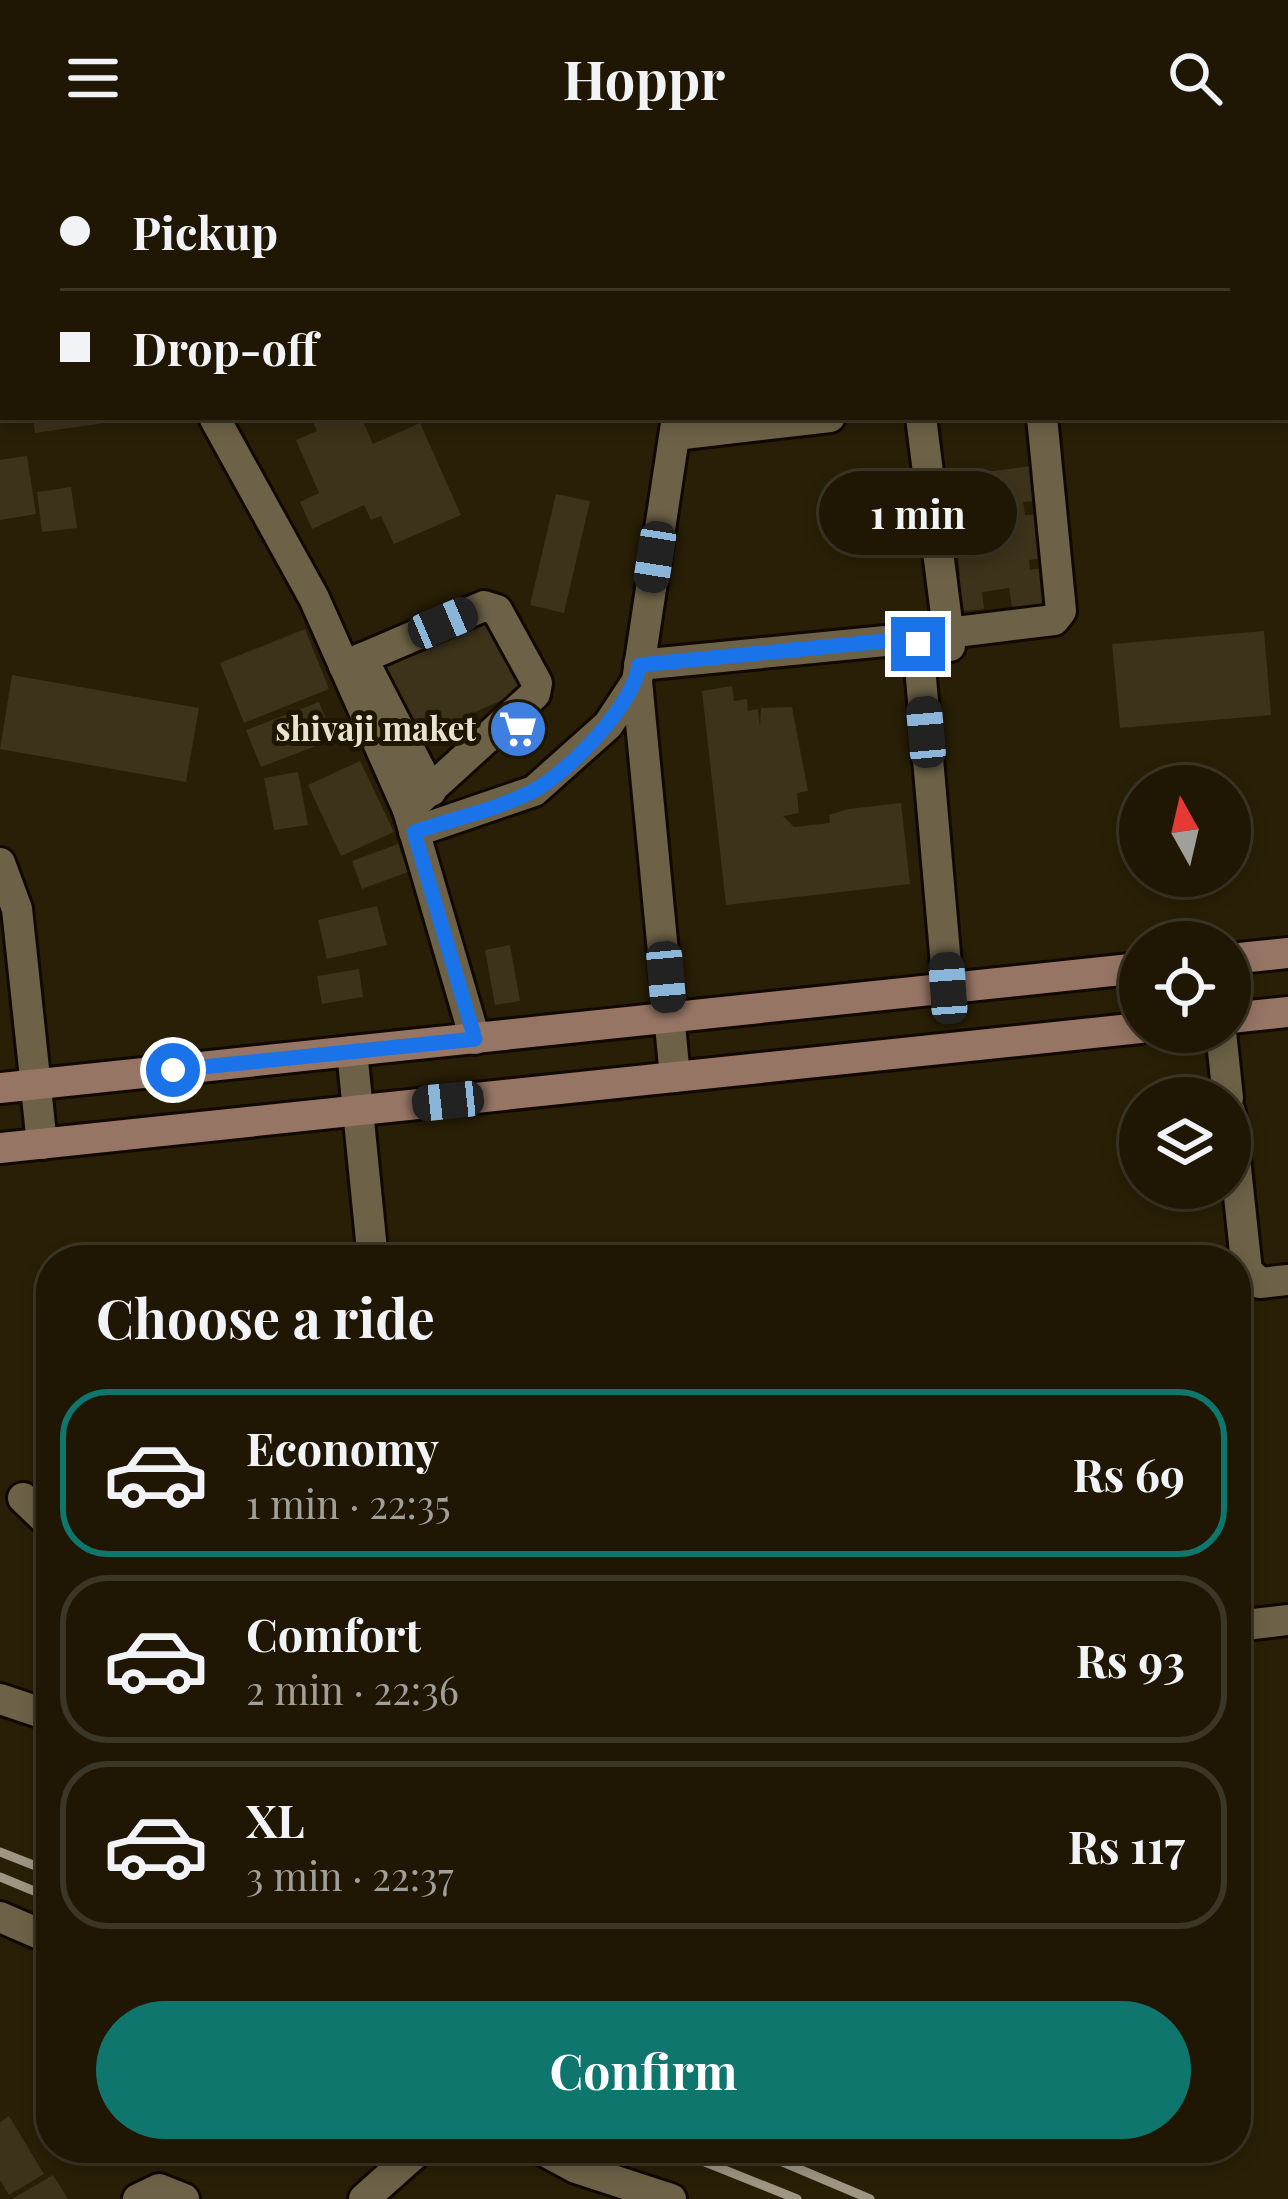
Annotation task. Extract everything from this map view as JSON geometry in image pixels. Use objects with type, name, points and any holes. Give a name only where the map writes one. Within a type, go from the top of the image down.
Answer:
[{"type":"main road","points":[[1251,957],[1288,953]]},
{"type":"main road","points":[[0,1088],[1119,970]]},
{"type":"main road","points":[[1251,1016],[1288,1012]]},
{"type":"main road","points":[[0,1148],[1119,1030]]},
{"type":"street","points":[[216,420],[353,662],[418,811],[475,1039]]},
{"type":"street","points":[[676,1077],[638,673],[676,426],[779,420]]},
{"type":"street","points":[[921,420],[949,639],[1054,620],[1061,611],[1042,420]]},
{"type":"street","points":[[353,662],[484,606],[496,610],[537,683],[536,694],[418,811]]},
{"type":"street","points":[[638,673],[906,639],[918,644],[948,988]]},
{"type":"street","points":[[418,811],[534,791],[608,725],[638,673]]},
{"type":"street","points":[[2,874],[17,909],[42,1144]]},
{"type":"street","points":[[352,1052],[371,1245]]},
{"type":"street","points":[[1240,1209],[1244,1245]]},
{"type":"street","points":[[1251,1275],[1260,1283],[1288,1280]]},
{"type":"street","points":[[23,1498],[36,1511]]},
{"type":"street","points":[[1251,1624],[1288,1620]]},
{"type":"street","points":[[0,1699],[36,1711]]},
{"type":"street","points":[[0,1917],[36,1933]]},
{"type":"street","points":[[364,2199],[405,2163]]},
{"type":"street","points":[[567,2163],[671,2199]]},
{"type":"street","points":[[138,2199],[159,2189],[184,2199]]},
{"type":"building","points":[[33,420],[125,420],[35,433]]},
{"type":"building","points":[[312,420],[362,420],[373,444],[420,423],[461,515],[394,544],[381,516],[371,520],[364,505],[312,529],[300,502],[319,493],[296,440],[317,431]]},
{"type":"building","points":[[27,456],[36,514],[0,520],[0,460]]},
{"type":"building","points":[[1032,466],[1037,501],[1023,502],[1025,515],[1040,514],[1046,558],[1029,560],[1030,570],[1042,568],[1047,603],[1012,607],[1009,588],[982,592],[984,609],[954,612],[950,577],[960,576],[958,555],[950,556],[945,523],[954,522],[953,509],[943,510],[939,478]]},
{"type":"building","points":[[71,487],[77,528],[42,532],[37,492]]},
{"type":"building","points":[[556,494],[590,501],[564,613],[530,605]]},
{"type":"building","points":[[491,617],[523,691],[414,739],[381,664]]},
{"type":"building","points":[[305,629],[329,689],[244,723],[220,663]]},
{"type":"building","points":[[1264,631],[1271,715],[1120,728],[1112,644]]},
{"type":"building","points":[[12,675],[199,708],[186,782],[0,749]]},
{"type":"building","points":[[732,686],[734,701],[747,699],[748,711],[758,709],[760,727],[761,708],[792,707],[808,791],[797,793],[799,813],[783,816],[794,827],[830,823],[829,815],[848,809],[901,803],[910,884],[726,905],[702,691]]},
{"type":"building","points":[[319,702],[334,739],[261,767],[246,730]]},
{"type":"building","points":[[360,761],[394,832],[341,856],[308,785]]},
{"type":"building","points":[[298,772],[308,825],[274,830],[264,778]]},
{"type":"building","points":[[398,844],[408,872],[362,889],[352,861]]},
{"type":"building","points":[[377,906],[387,945],[327,959],[318,920]]},
{"type":"building","points":[[510,945],[520,1001],[495,1005],[485,950]]},
{"type":"building","points":[[359,969],[363,997],[322,1004],[317,976]]},
{"type":"building","points":[[9,2116],[44,2174],[9,2195],[0,2180],[0,2122]]},
{"type":"building","points":[[53,2175],[68,2199],[12,2199]]},
{"type":"railway","points":[[0,1852],[36,1866]]},
{"type":"railway","points":[[0,1877],[36,1892]]},
{"type":"railway","points":[[707,2163],[797,2199]]},
{"type":"railway","points":[[785,2163],[870,2199]]},
{"type":"place","name":"shivaji maket","points":[[518,729]]},
{"type":"route","points":[[173,1070],[475,1039],[414,832],[534,791],[608,725],[637,682],[639,665],[906,639],[918,644]]}]
